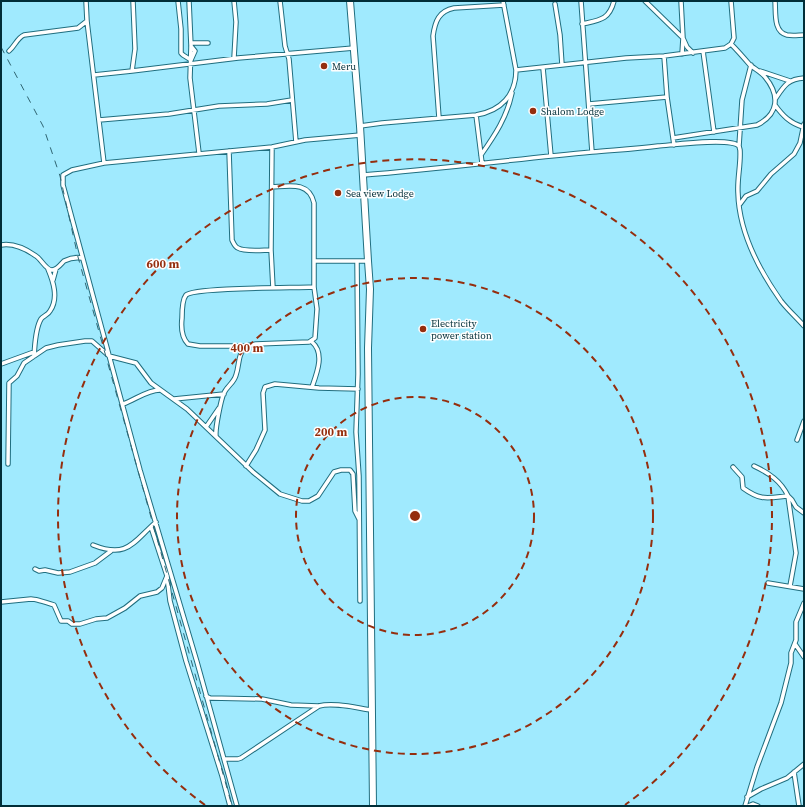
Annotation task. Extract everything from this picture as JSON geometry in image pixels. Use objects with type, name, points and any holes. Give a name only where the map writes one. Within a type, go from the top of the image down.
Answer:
[{"type":"highway","points":[[350,1],[361,135],[370,289],[368,348],[373,806]]},
{"type":"street","points":[[86,1],[87,21],[104,164]]},
{"type":"street","points":[[132,71],[135,49],[133,1]]},
{"type":"street","points":[[178,1],[181,29],[181,53],[191,62]]},
{"type":"street","points":[[189,1],[191,44],[190,78],[199,153]]},
{"type":"street","points":[[234,1],[236,22],[234,58]]},
{"type":"street","points":[[280,1],[285,46],[288,54],[296,142]]},
{"type":"street","points":[[581,1],[592,152]]},
{"type":"street","points":[[582,24],[598,21],[607,16],[614,1]]},
{"type":"street","points":[[645,1],[683,38],[687,47],[693,53]]},
{"type":"street","points":[[681,1],[683,38],[682,54]]},
{"type":"street","points":[[516,70],[585,62],[693,53],[725,48],[731,44],[734,38],[731,1]]},
{"type":"street","points":[[775,1],[778,29],[786,35],[804,35]]},
{"type":"street","points":[[438,118],[433,36],[434,27],[439,16],[443,11],[454,8],[504,3],[516,70],[515,85],[507,113],[493,138],[481,155]]},
{"type":"street","points":[[555,4],[560,35],[562,65]]},
{"type":"street","points":[[9,51],[19,37],[24,35],[78,28],[87,21]]},
{"type":"street","points":[[191,44],[208,43]]},
{"type":"street","points":[[731,44],[751,66],[764,77],[773,90],[776,98]]},
{"type":"street","points":[[94,75],[191,62],[354,48]]},
{"type":"street","points":[[703,51],[714,132]]},
{"type":"street","points":[[664,56],[667,97],[674,145]]},
{"type":"street","points":[[751,66],[742,100],[739,146],[740,158],[738,193],[743,225],[762,270],[782,302],[804,326]]},
{"type":"street","points":[[543,68],[552,156]]},
{"type":"street","points":[[757,70],[790,81]]},
{"type":"street","points":[[780,78],[784,87]]},
{"type":"street","points":[[673,138],[741,128],[764,122],[771,114],[776,98],[784,87],[794,79],[804,78]]},
{"type":"street","points":[[360,126],[476,115],[492,110],[512,92]]},
{"type":"street","points":[[589,104],[667,97]]},
{"type":"street","points":[[99,120],[219,106],[267,104],[292,100]]},
{"type":"street","points":[[740,204],[746,196],[757,190],[771,174],[794,154],[800,143],[803,126],[792,123],[775,105]]},
{"type":"street","points":[[476,115],[482,163]]},
{"type":"street","points":[[237,806],[109,356],[63,185],[63,175],[72,170],[104,164],[199,153],[272,147],[296,142],[361,135]]},
{"type":"street","points":[[363,175],[674,145],[728,142],[739,146]]},
{"type":"street","points":[[272,147],[271,250],[273,288]]},
{"type":"street","points":[[229,151],[232,240],[234,245],[241,250],[271,250]]},
{"type":"street","points":[[272,187],[304,188],[311,196],[314,204],[314,287],[317,308],[316,335],[312,342]]},
{"type":"street","points":[[1,245],[13,245],[30,253],[40,260],[48,269],[54,287],[50,311],[41,318],[36,335],[34,354],[24,363],[17,376],[8,384],[8,464]]},
{"type":"street","points":[[52,280],[56,269],[67,260],[71,258],[82,258]]},
{"type":"street","points":[[314,261],[368,261]]},
{"type":"street","points":[[357,261],[358,389],[356,432],[359,476],[360,601]]},
{"type":"street","points":[[48,269],[56,269]]},
{"type":"street","points":[[312,387],[316,375],[319,356],[316,346],[312,342],[256,344],[246,346],[200,346],[188,344],[185,341],[181,328],[185,298],[188,293],[196,291],[242,288],[314,287]]},
{"type":"street","points":[[1,364],[34,354],[54,345],[88,340],[94,342],[109,356],[136,363],[151,383],[174,399],[216,436],[268,486],[280,494],[307,502],[318,496],[334,472],[350,470],[353,474],[355,511],[359,519]]},
{"type":"street","points":[[216,436],[224,392],[234,381],[237,373],[239,356],[246,346]]},
{"type":"street","points":[[246,466],[256,450],[265,430],[263,398],[265,387],[280,384],[358,389]]},
{"type":"street","points":[[123,404],[138,399],[150,391],[161,390]]},
{"type":"street","points":[[174,399],[224,394]]},
{"type":"street","points":[[206,427],[220,408]]},
{"type":"street","points":[[797,440],[804,421]]},
{"type":"street","points":[[754,466],[773,476],[785,490],[796,507],[804,513]]},
{"type":"street","points":[[733,467],[742,477],[743,488],[758,498],[788,496]]},
{"type":"street","points":[[788,496],[796,553],[790,586]]},
{"type":"street","points":[[35,569],[39,572],[45,570],[58,573],[70,572],[95,563],[111,551],[128,548],[156,522]]},
{"type":"street","points":[[151,527],[167,576],[170,601],[186,661],[230,806]]},
{"type":"street","points":[[93,545],[111,551]]},
{"type":"street","points":[[1,602],[35,599],[54,605],[61,621],[68,621],[72,624],[80,624],[96,619],[107,618],[125,608],[138,597],[144,594],[155,593],[162,588],[167,576]]},
{"type":"street","points":[[768,583],[804,589]]},
{"type":"street","points":[[758,806],[753,804],[746,806],[757,767],[780,708],[791,663],[791,653],[795,644],[796,622],[804,603]]},
{"type":"street","points":[[795,644],[804,657]]},
{"type":"street","points":[[206,696],[210,698],[262,699],[291,705],[333,705],[372,710]]},
{"type":"street","points":[[224,759],[241,758],[319,706]]},
{"type":"street","points":[[748,797],[761,789],[787,778],[804,764]]},
{"type":"street","points":[[794,772],[799,806]]},
{"type":"railway","points":[[1,47],[43,126],[60,176],[78,257],[232,806]]},
{"type":"place","name":"Meru","points":[[324,66]]},
{"type":"place","name":"Shalom Lodge","points":[[533,111]]},
{"type":"place","name":"Sea view Lodge","points":[[338,193]]},
{"type":"place","name":"Electricity power station","points":[[423,329]]}]
